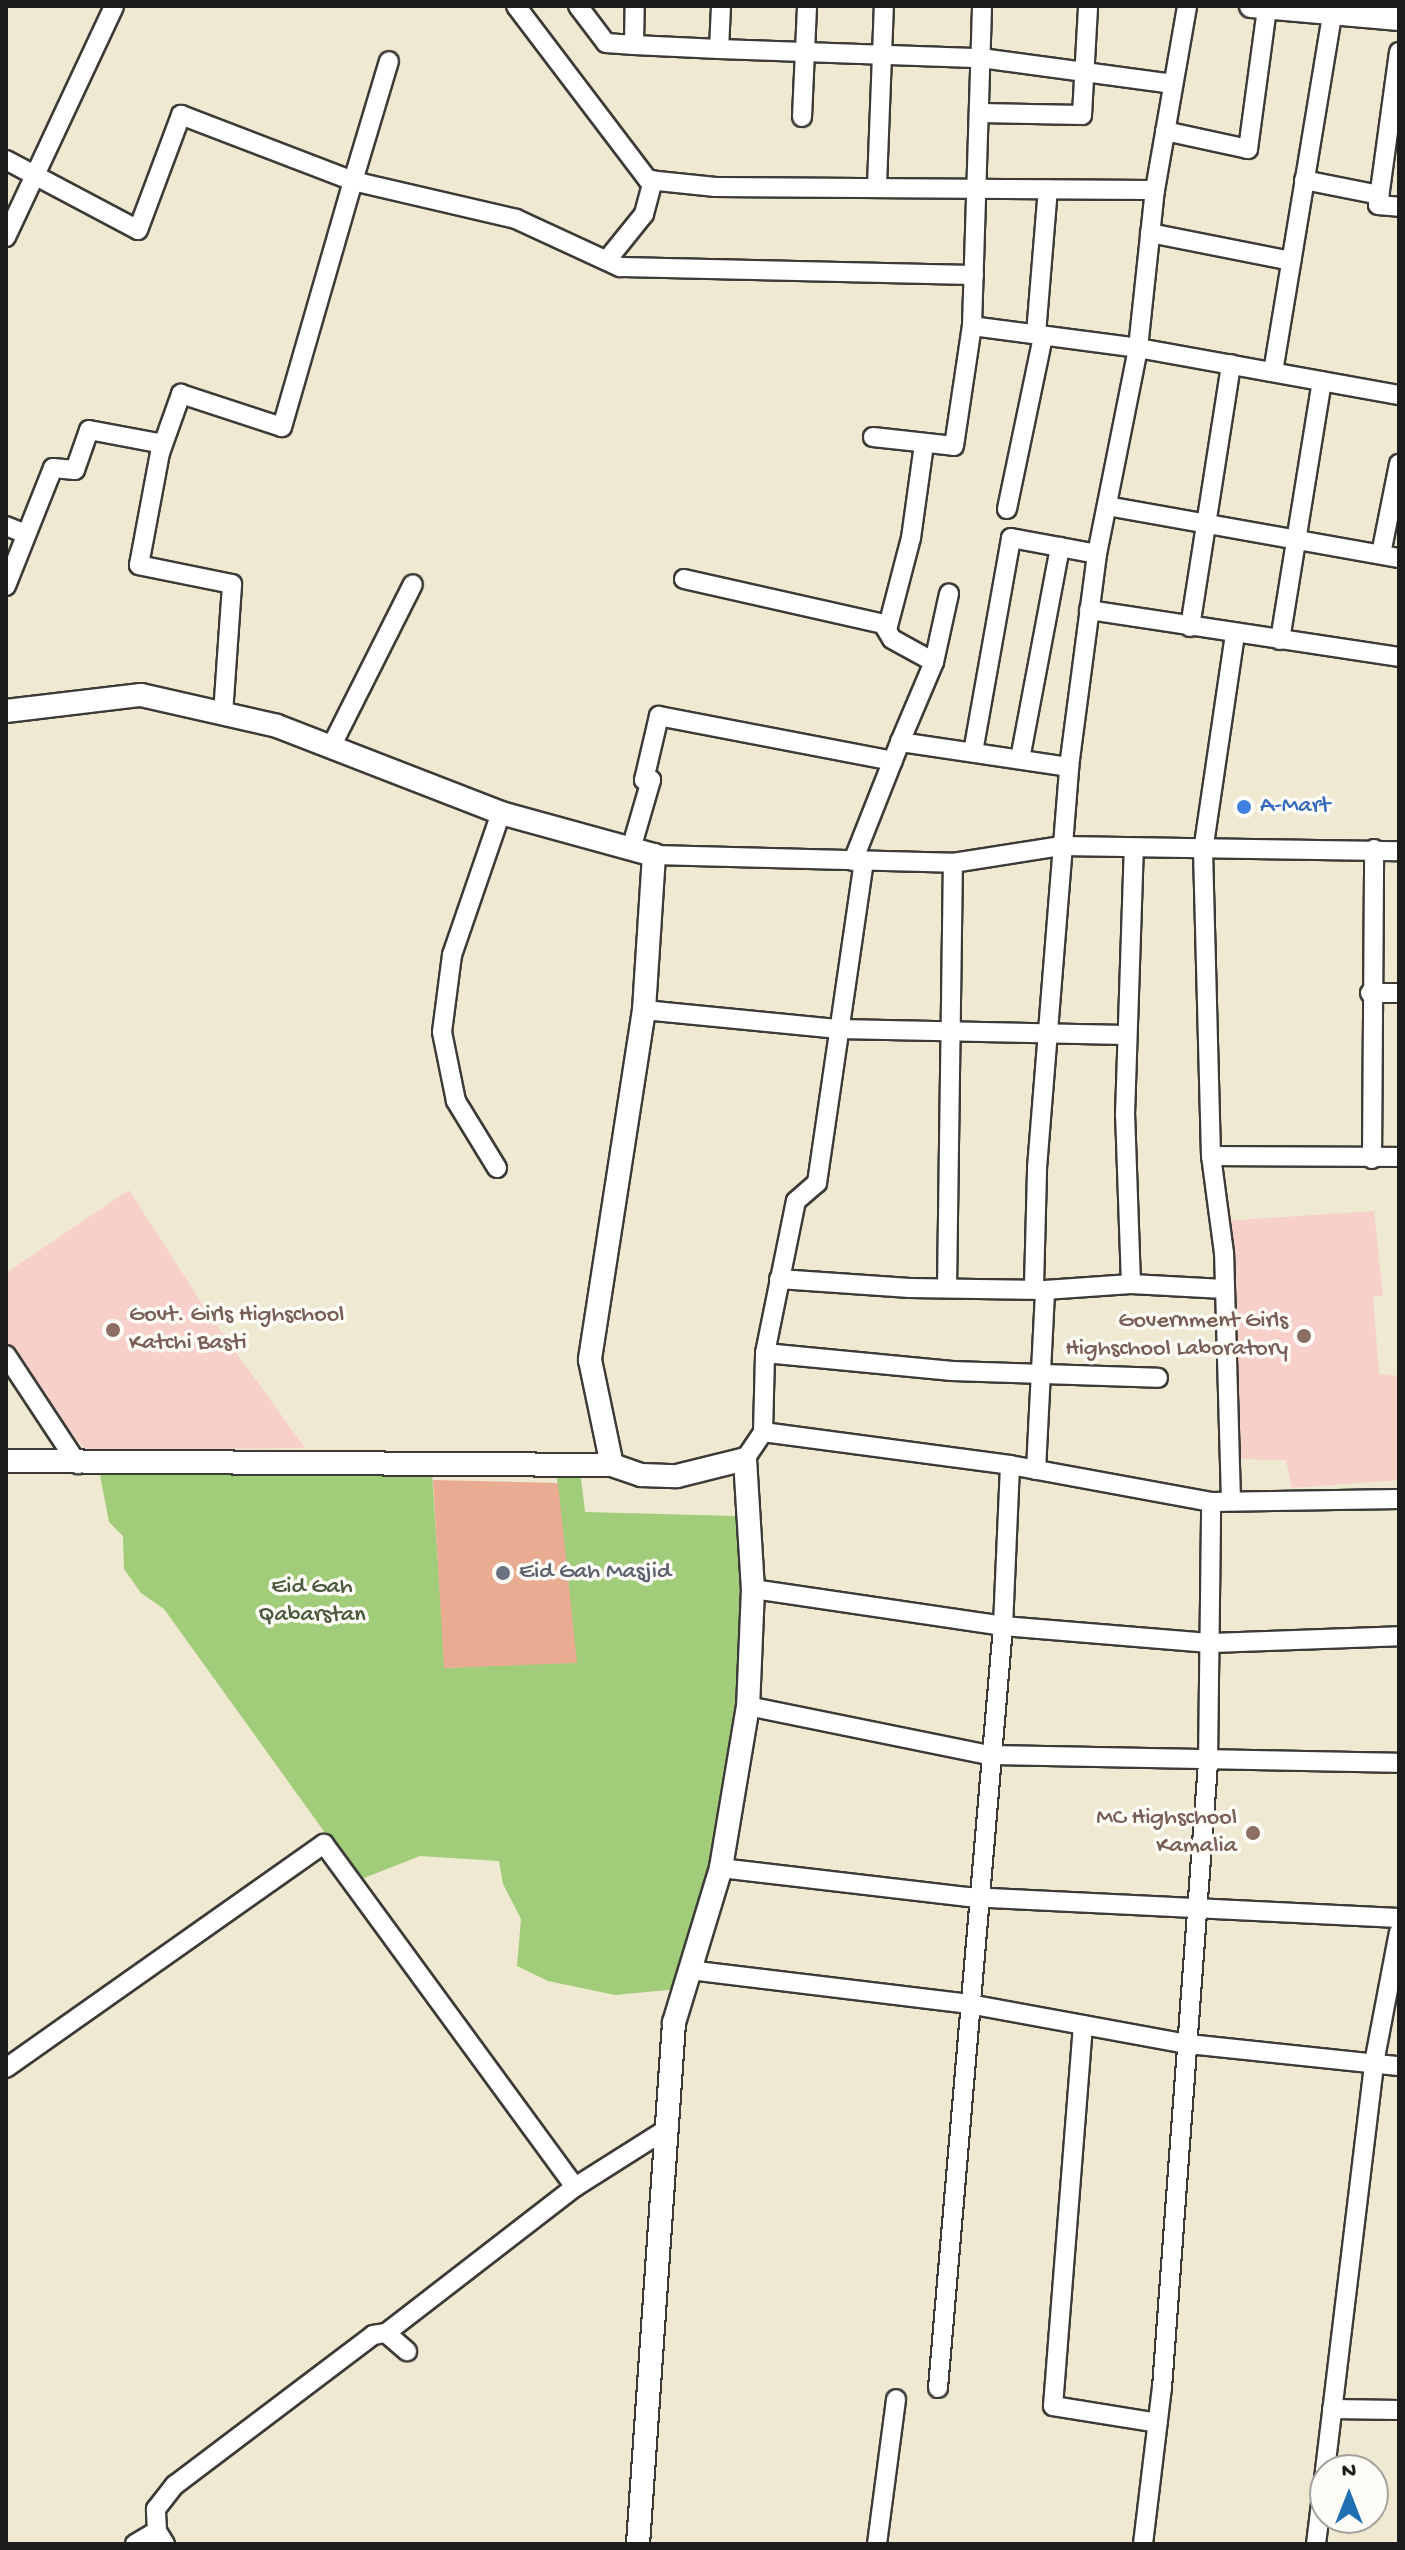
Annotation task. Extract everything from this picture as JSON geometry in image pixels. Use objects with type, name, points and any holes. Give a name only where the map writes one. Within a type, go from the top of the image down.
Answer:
[{"type":"street","points":[[6,237],[114,6]]},
{"type":"street","points":[[516,6],[648,180],[716,187],[877,185],[1155,190]]},
{"type":"street","points":[[578,6],[606,43],[981,58],[1173,84]]},
{"type":"street","points":[[634,45],[635,6]]},
{"type":"street","points":[[719,49],[721,6]]},
{"type":"street","points":[[802,117],[807,6]]},
{"type":"street","points":[[877,185],[884,6]]},
{"type":"street","points":[[873,437],[954,446],[972,326],[982,6]]},
{"type":"street","points":[[980,113],[1082,115],[1088,6]]},
{"type":"street","points":[[1036,1470],[1043,1374],[1037,1168],[1051,1033],[1069,767],[1097,554],[1138,348],[1155,190],[1187,6]]},
{"type":"street","points":[[1165,131],[1248,149],[1266,7],[1399,19]]},
{"type":"street","points":[[1273,372],[1332,14]]},
{"type":"street","points":[[1399,52],[1378,205],[1399,207]]},
{"type":"street","points":[[223,714],[232,584],[139,565],[163,444],[181,394],[282,427],[389,61]]},
{"type":"street","points":[[6,160],[138,230],[181,115],[353,181],[516,219],[620,267],[974,275]]},
{"type":"street","points":[[607,260],[644,214],[653,180]]},
{"type":"street","points":[[1304,180],[1380,195]]},
{"type":"street","points":[[1007,509],[1040,335],[1048,189]]},
{"type":"street","points":[[1150,233],[1291,261]]},
{"type":"street","points":[[972,326],[1138,348],[1399,395]]},
{"type":"street","points":[[1190,627],[1231,364]]},
{"type":"street","points":[[1280,640],[1322,381]]},
{"type":"street","points":[[6,586],[53,468],[75,470],[89,430],[163,444]]},
{"type":"street","points":[[887,630],[911,538],[924,444]]},
{"type":"street","points":[[1107,506],[1297,537],[1390,556],[1399,464]]},
{"type":"street","points":[[6,526],[26,534]]},
{"type":"street","points":[[973,752],[1011,538],[1097,554]]},
{"type":"street","points":[[1020,759],[1060,547]]},
{"type":"street","points":[[684,579],[883,624],[892,639],[934,662]]},
{"type":"street","points":[[331,747],[413,584]]},
{"type":"street","points":[[638,2544],[674,2023],[721,1868],[748,1706],[753,1589],[745,1459],[763,1432],[765,1353],[796,1201],[817,1183],[859,861],[900,742],[934,662],[949,594]]},
{"type":"street","points":[[1089,610],[1399,657]]},
{"type":"street","points":[[1231,1501],[1224,1289],[1211,1156],[1203,851],[1235,634]]},
{"type":"street","points":[[6,711],[141,695],[277,726],[501,813],[654,855],[953,863],[1062,846],[1134,850],[1399,851]]},
{"type":"street","points":[[631,849],[651,780],[644,780],[659,716],[893,761]]},
{"type":"street","points":[[900,742],[1069,767]]},
{"type":"street","points":[[497,1168],[456,1101],[442,1032],[452,955],[501,813]]},
{"type":"street","points":[[1372,1159],[1370,993],[1374,849]]},
{"type":"street","points":[[1131,1284],[1126,1035],[1134,850]]},
{"type":"street","points":[[612,1465],[590,1360],[644,1010],[654,855]]},
{"type":"street","points":[[947,1288],[953,863]]},
{"type":"street","points":[[1370,993],[1399,993]]},
{"type":"street","points":[[644,1010],[839,1029],[952,1035],[1126,1035]]},
{"type":"street","points":[[1211,1156],[1399,1157]]},
{"type":"street","points":[[779,1279],[947,1288],[1131,1284],[1224,1289]]},
{"type":"street","points":[[765,1353],[1043,1374],[1158,1378]]},
{"type":"street","points":[[6,1355],[78,1464]]},
{"type":"street","points":[[763,1432],[1010,1465],[1211,1502],[1399,1499]]},
{"type":"street","points":[[6,1461],[78,1464],[612,1465],[641,1475],[677,1476],[745,1459]]},
{"type":"street","points":[[938,2388],[975,1897],[1003,1626],[1010,1465]]},
{"type":"street","points":[[1143,2544],[1158,2423],[1208,1763],[1212,1643],[1211,1502]]},
{"type":"street","points":[[753,1589],[1003,1626],[1212,1643],[1399,1636]]},
{"type":"street","points":[[748,1706],[989,1755],[1208,1763],[1399,1763]]},
{"type":"street","points":[[6,2068],[324,1844],[575,2187]]},
{"type":"street","points":[[721,1868],[975,1897],[1399,1918]]},
{"type":"street","points":[[1327,2454],[1374,2063],[1399,1932]]},
{"type":"street","points":[[689,1970],[969,2004],[1188,2044],[1399,2066]]},
{"type":"street","points":[[1083,2025],[1053,2406],[1158,2423]]},
{"type":"street","points":[[135,2544],[161,2538],[156,2509],[175,2485],[373,2335],[386,2333],[575,2187],[665,2130]]},
{"type":"street","points":[[386,2333],[407,2351]]},
{"type":"street","points":[[877,2544],[896,2399]]},
{"type":"street","points":[[1332,2409],[1399,2410]]},
{"type":"shaded area","name":"Govt. Girls Highschool Katchi Basti","points":[[129,1190],[210,1316],[305,1448],[85,1450],[6,1345],[6,1273]]},
{"type":"shaded area","name":"Government Girls Highschool Laboratory","points":[[1374,1211],[1383,1296],[1373,1296],[1379,1374],[1399,1376],[1399,1480],[1292,1488],[1286,1460],[1239,1459],[1225,1221]]},
{"type":"green space","name":"Eid Gah Qabarstan","points":[[556,1470],[580,1470],[585,1512],[735,1516],[749,1586],[740,1719],[715,1865],[678,1989],[615,1995],[548,1981],[517,1966],[521,1919],[503,1884],[499,1861],[420,1856],[359,1880],[164,1609],[141,1593],[124,1569],[123,1536],[109,1522],[100,1475],[432,1472],[445,1668],[576,1662]]},
{"type":"building","name":"Eid Gah Masjid","points":[[433,1480],[558,1483],[577,1663],[444,1668]]},
{"type":"place","name":"A-Mart","points":[[1244,807]]},
{"type":"place","name":"Govt. Girls Highschool Katchi Basti","points":[[113,1330]]},
{"type":"place","name":"Government Girls Highschool Laboratory","points":[[1304,1336]]},
{"type":"place","name":"Eid Gah Masjid","points":[[503,1573]]},
{"type":"place","name":"MC Highschool Kamalia","points":[[1253,1833]]}]
